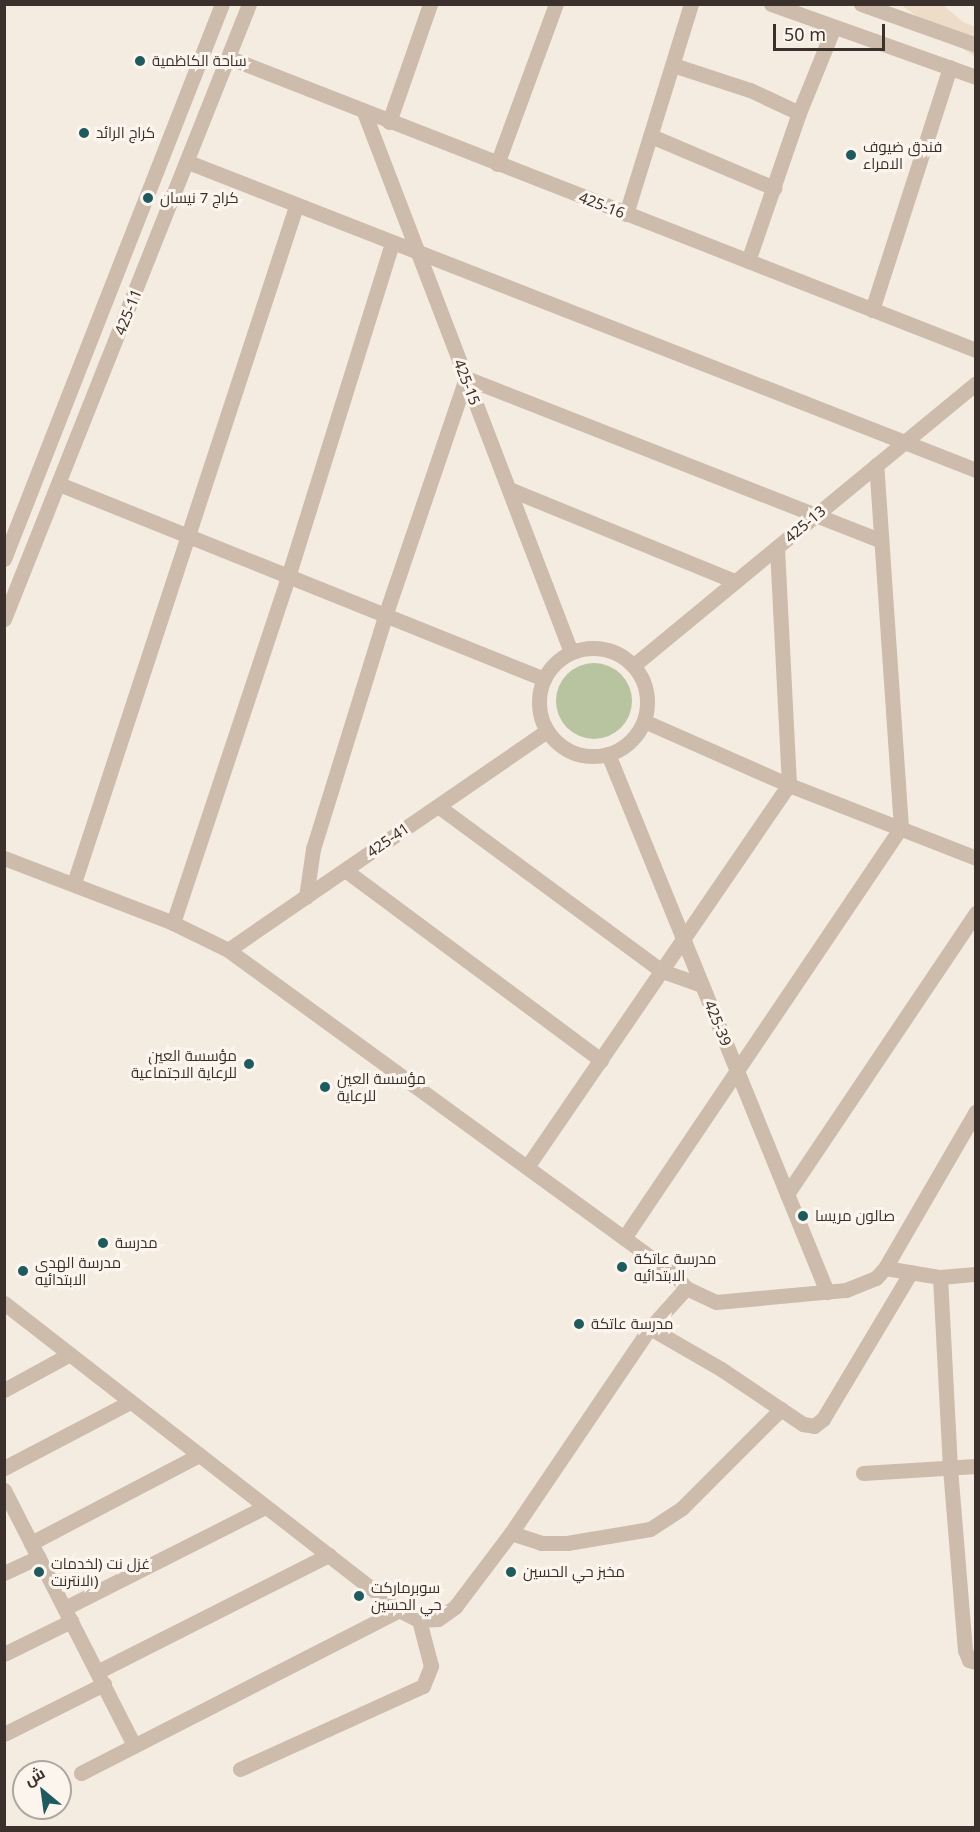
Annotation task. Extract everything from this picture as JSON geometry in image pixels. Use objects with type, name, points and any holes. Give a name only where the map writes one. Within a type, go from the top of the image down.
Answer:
[{"type":"street","name":"425-11","points":[[4,559],[222,4]]},
{"type":"street","name":"425-11","points":[[4,619],[230,58],[249,4]]},
{"type":"street","points":[[389,122],[430,4]]},
{"type":"street","points":[[497,164],[556,4]]},
{"type":"street","points":[[626,214],[691,4]]},
{"type":"street","points":[[771,4],[975,77]]},
{"type":"street","points":[[861,4],[975,45]]},
{"type":"street","points":[[747,261],[799,113],[834,27]]},
{"type":"street","name":"425-16","points":[[230,58],[975,350]]},
{"type":"street","points":[[673,65],[750,90],[799,113]]},
{"type":"street","points":[[872,310],[950,68]]},
{"type":"street","name":"425-15","points":[[364,112],[571,652]]},
{"type":"street","points":[[651,136],[774,188]]},
{"type":"street","points":[[188,162],[975,470]]},
{"type":"street","points":[[74,883],[296,206]]},
{"type":"street","points":[[173,923],[288,577],[392,243]]},
{"type":"street","points":[[306,897],[313,849],[385,616],[466,378],[881,541]]},
{"type":"street","name":"425-13","points":[[634,665],[975,383]]},
{"type":"street","points":[[624,1239],[902,828],[876,465]]},
{"type":"street","points":[[59,484],[544,679]]},
{"type":"street","points":[[509,489],[735,581]]},
{"type":"street","points":[[527,1167],[789,785],[777,547]]},
{"type":"street","points":[[604,648],[634,665],[644,682],[648,702],[644,722],[630,741],[608,754],[574,753],[547,731],[540,714],[538,696],[544,679],[555,663],[571,652],[604,648]]},
{"type":"street","points":[[644,722],[789,785],[975,858]]},
{"type":"street","name":"425-41","points":[[228,950],[547,731]]},
{"type":"street","name":"425-39","points":[[608,754],[827,1292]]},
{"type":"street","points":[[438,806],[662,971],[702,986]]},
{"type":"street","points":[[4,858],[173,923],[228,950],[527,1167],[686,1287],[716,1302],[827,1292],[864,1286],[885,1268],[975,1111]]},
{"type":"street","points":[[345,870],[601,1060]]},
{"type":"street","points":[[787,1194],[975,913]]},
{"type":"street","points":[[885,1268],[940,1277],[975,1274]]},
{"type":"street","points":[[650,1328],[803,1424],[814,1426],[823,1419],[911,1272]]},
{"type":"street","points":[[940,1277],[950,1468],[965,1650],[969,1660],[975,1662]]},
{"type":"street","points":[[6,1305],[399,1610],[420,1620],[438,1619],[455,1607],[511,1533],[650,1328],[686,1287]]},
{"type":"street","points":[[4,1390],[70,1354]]},
{"type":"street","points":[[4,1468],[130,1402]]},
{"type":"street","points":[[511,1533],[541,1543],[567,1543],[650,1528],[682,1508],[781,1409]]},
{"type":"street","points":[[31,1543],[199,1455]]},
{"type":"street","points":[[863,1473],[975,1466]]},
{"type":"street","points":[[5,1492],[134,1745]]},
{"type":"street","points":[[4,1654],[68,1615],[266,1507]]},
{"type":"street","points":[[4,1734],[100,1678],[329,1555]]},
{"type":"street","points":[[4,1573],[39,1557]]},
{"type":"street","points":[[81,1773],[399,1610]]},
{"type":"street","points":[[240,1769],[423,1686],[431,1666],[420,1620]]},
{"type":"green space","points":[[594,663],[608,666],[621,674],[629,687],[632,701],[629,715],[621,728],[608,736],[594,739],[580,736],[567,728],[559,715],[556,701],[559,687],[567,674],[580,666]]},
{"type":"shaded area","points":[[901,5],[943,5],[963,22],[975,27],[975,57]]},
{"type":"place","name":"ساحة الكاظمية","points":[[140,61]]},
{"type":"place","name":"كراج الرائد","points":[[84,133]]},
{"type":"place","name":"فندق ضيوف الامراء","points":[[851,155]]},
{"type":"place","name":"كراج 7 نيسان","points":[[148,198]]},
{"type":"place","name":"مؤسسة العين للرعاية الاجتماعية","points":[[249,1064]]},
{"type":"place","name":"مؤسسة العين للرعاية","points":[[325,1087]]},
{"type":"place","name":"صالون مريسا","points":[[803,1216]]},
{"type":"place","name":"مدرسة","points":[[103,1243]]},
{"type":"place","name":"مدرسة عاتكة الابتدائيه","points":[[622,1267]]},
{"type":"place","name":"مدرسة الهدى الابتدائيه","points":[[23,1271]]},
{"type":"place","name":"مدرسة عاتكة","points":[[579,1324]]},
{"type":"place","name":"غزل نت (لخدمات الانترنت)","points":[[39,1572]]},
{"type":"place","name":"مخبز حي الحسين","points":[[511,1572]]},
{"type":"place","name":"سوبرماركت حي الحسين","points":[[359,1596]]}]
